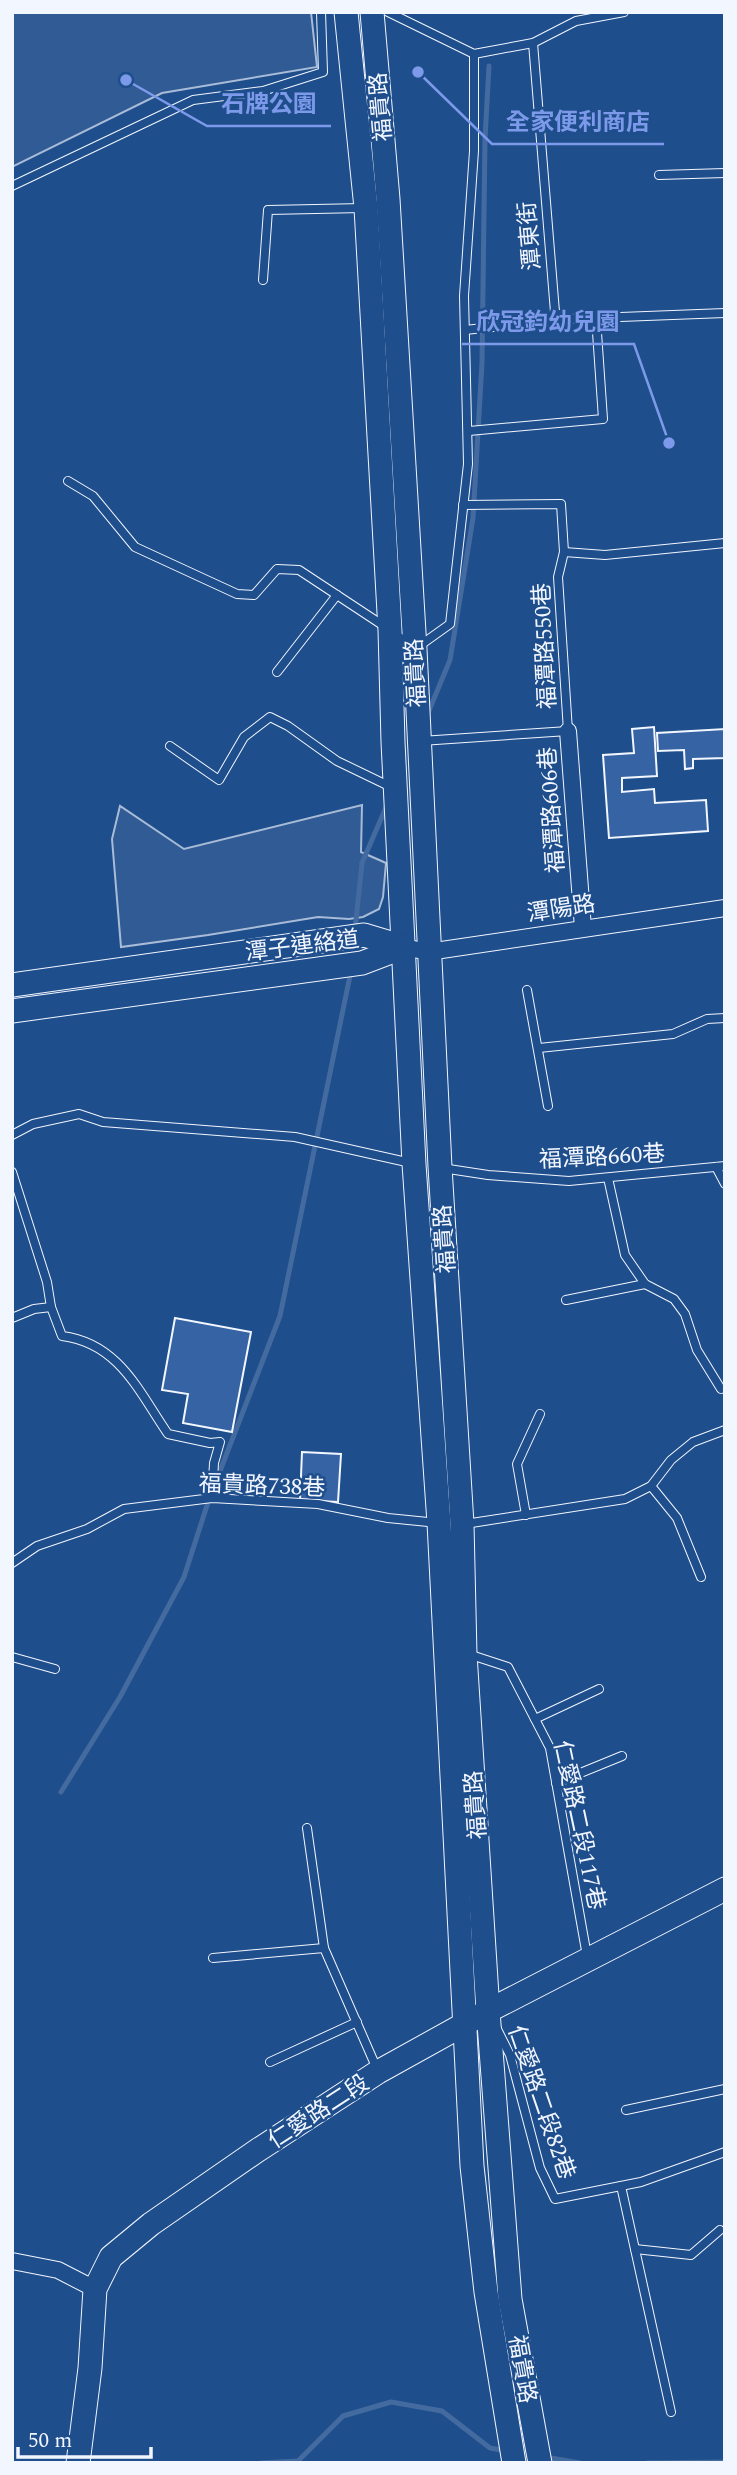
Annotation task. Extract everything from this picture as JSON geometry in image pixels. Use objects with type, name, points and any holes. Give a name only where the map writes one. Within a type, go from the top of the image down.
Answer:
[{"type":"street","name":"福貴路","points":[[346,12],[366,208],[390,629],[414,1164],[439,1523],[472,2166],[486,2292],[514,2463]]},
{"type":"street","name":"福貴路","points":[[372,12],[388,199],[415,649],[428,952],[462,1524],[465,1654],[488,2011],[510,2299],[540,2463]]},
{"type":"street","name":"福潭路606巷","points":[[568,731],[583,928]]},
{"type":"street","name":"潭陽路","points":[[404,947],[428,952],[725,908]]},
{"type":"street","name":"潭子連絡道","points":[[12,985],[364,935],[404,947]]},
{"type":"street","name":"潭子連絡道","points":[[12,1010],[362,963],[404,947]]},
{"type":"street","name":"仁愛路二段","points":[[78,2463],[90,2368],[95,2289],[111,2257],[151,2224],[378,2072],[463,2024],[725,1889]]},
{"type":"street","points":[[12,2261],[58,2270],[95,2289]]},
{"type":"lane","points":[[12,186],[193,100],[264,90],[323,72],[321,12]]},
{"type":"lane","points":[[387,12],[474,54],[533,43],[575,16],[624,12]]},
{"type":"lane","name":"潭東街","points":[[533,43],[555,312],[568,319]]},
{"type":"lane","points":[[68,481],[93,496],[135,547],[237,594],[254,595],[276,569],[299,570],[390,629],[415,649],[450,624],[468,464],[464,296],[474,150],[474,54]]},
{"type":"lane","points":[[659,175],[725,173]]},
{"type":"lane","points":[[263,280],[268,210],[366,208]]},
{"type":"lane","points":[[465,330],[568,319],[725,313]]},
{"type":"lane","points":[[469,432],[603,419],[596,318]]},
{"type":"lane","points":[[463,505],[561,504],[564,552]]},
{"type":"lane","name":"福潭路550巷","points":[[568,731],[558,577],[564,552],[606,555],[725,543]]},
{"type":"lane","points":[[277,672],[337,595]]},
{"type":"lane","points":[[170,746],[219,780],[244,737],[270,717],[288,726],[337,761],[397,790]]},
{"type":"lane","points":[[418,741],[568,731]]},
{"type":"lane","points":[[527,990],[548,1106]]},
{"type":"lane","points":[[539,1048],[673,1034],[707,1019],[725,1018]]},
{"type":"lane","points":[[12,1135],[33,1124],[79,1114],[103,1122],[295,1137],[414,1164]]},
{"type":"lane","name":"福潭路660巷","points":[[440,1167],[488,1175],[569,1181],[720,1167]]},
{"type":"lane","points":[[720,1167],[725,1184]]},
{"type":"lane","points":[[12,1172],[62,1336],[82,1339],[96,1346],[133,1378],[169,1434],[210,1443],[220,1442],[214,1463],[212,1498]]},
{"type":"lane","points":[[608,1178],[625,1255],[645,1284],[674,1299],[685,1314],[697,1350],[721,1389]]},
{"type":"lane","points":[[566,1300],[645,1284]]},
{"type":"lane","points":[[12,1318],[34,1309],[51,1307]]},
{"type":"lane","points":[[526,1515],[517,1464],[540,1414]]},
{"type":"lane","points":[[701,1577],[677,1518],[651,1486],[671,1460],[693,1441],[725,1430]]},
{"type":"lane","name":"福貴路738巷","points":[[12,1563],[37,1546],[87,1529],[124,1509],[212,1498],[318,1504],[388,1518],[462,1524],[625,1499],[651,1486]]},
{"type":"lane","name":"仁愛路二段117巷","points":[[465,1654],[508,1667],[550,1748],[587,1959]]},
{"type":"lane","points":[[12,1657],[54,1669]]},
{"type":"lane","points":[[535,1719],[599,1689]]},
{"type":"lane","points":[[556,1783],[622,1756]]},
{"type":"lane","points":[[307,1828],[324,1948],[378,2072]]},
{"type":"lane","points":[[214,1958],[324,1948]]},
{"type":"lane","name":"仁愛路二段82巷","points":[[488,2011],[510,2055],[540,2168],[555,2199],[641,2182],[725,2152]]},
{"type":"lane","points":[[270,2062],[357,2022]]},
{"type":"lane","points":[[626,2110],[725,2090]]},
{"type":"lane","points":[[621,2186],[671,2412]]},
{"type":"lane","points":[[635,2249],[691,2255],[720,2230]]},
{"type":"shaded area","points":[[12,12],[311,12],[317,67],[162,93],[12,167]]},
{"type":"shaded area","points":[[362,805],[361,852],[386,863],[383,897],[379,909],[363,917],[318,917],[121,947],[112,839],[120,806],[184,849]]},
{"type":"building","points":[[654,727],[657,776],[622,778],[622,792],[654,789],[655,803],[706,800],[708,831],[609,838],[603,755],[634,753],[632,729]]},
{"type":"building","points":[[725,729],[725,758],[693,759],[693,768],[685,769],[684,750],[658,751],[657,733]]},
{"type":"building","points":[[175,1318],[251,1332],[232,1432],[183,1423],[188,1394],[162,1390]]},
{"type":"building","points":[[302,1452],[341,1454],[338,1502],[300,1500]]},
{"type":"waterway","points":[[428,713],[450,660],[473,518],[482,363],[485,139],[489,66]]},
{"type":"waterway","points":[[355,930],[362,863],[387,805]]},
{"type":"waterway","points":[[215,1484],[280,1316],[351,971]]},
{"type":"waterway","points":[[61,1792],[120,1697],[184,1577],[210,1496]]},
{"type":"waterway","points":[[261,2463],[298,2461],[343,2416],[391,2402],[442,2411],[490,2448],[507,2451]]},
{"type":"waterway","points":[[545,2457],[580,2463]]},
{"type":"waterway","points":[[647,2463],[725,2462]]},
{"type":"place","name":"全家便利商店","points":[[418,72]]},
{"type":"place","name":"石牌公園","points":[[126,80]]},
{"type":"place","name":"欣冠鈞幼兒園","points":[[669,443]]}]
